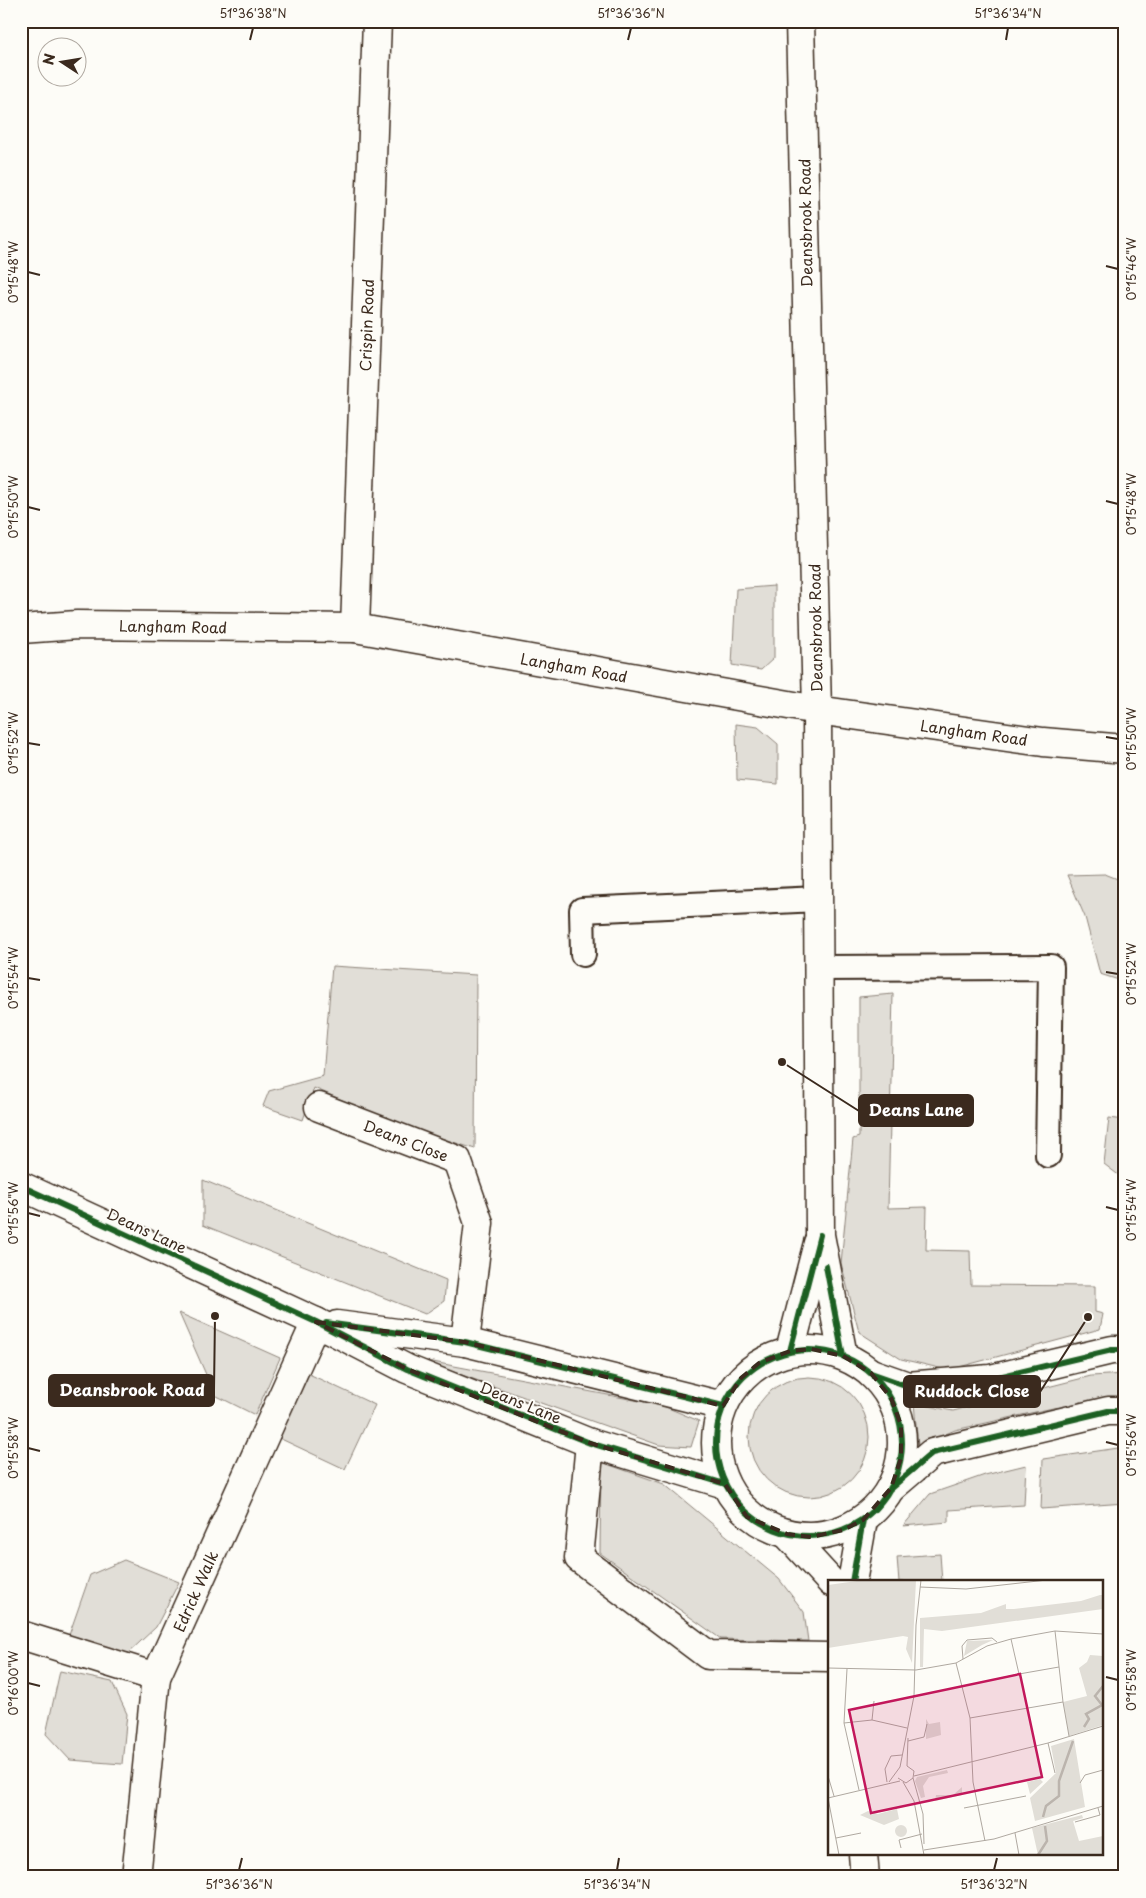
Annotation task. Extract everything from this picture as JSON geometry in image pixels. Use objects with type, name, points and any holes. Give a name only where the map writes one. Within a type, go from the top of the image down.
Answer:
[{"type":"street","name":"Crispin Road","points":[[356,628],[377,21]]},
{"type":"street","name":"Deansbrook Road","points":[[800,21],[817,710],[820,1235],[843,1356]]},
{"type":"street","name":"Langham Road","points":[[21,629],[77,624],[356,628],[817,710],[1043,742],[1125,749]]},
{"type":"street","name":"Deans Close","points":[[319,1107],[457,1160],[479,1223],[465,1342]]},
{"type":"street","name":"Deans Lane","points":[[21,1186],[316,1322],[407,1369],[590,1443],[725,1484]]},
{"type":"street","name":"Deansbrook Road","points":[[790,1351],[820,1235]]},
{"type":"street","name":"Deans Lane","points":[[316,1322],[465,1342],[723,1406]]},
{"type":"street","name":"Edrick Walk","points":[[136,1877],[156,1677],[316,1322]]},
{"type":"street","points":[[1125,1350],[1112,1350],[990,1379],[908,1386],[871,1372],[843,1356],[811,1349],[790,1351],[760,1363],[741,1378],[723,1406],[716,1453],[725,1484],[747,1517],[787,1534],[811,1537],[843,1530],[863,1520],[891,1488],[932,1453],[1108,1411],[1125,1411]]},
{"type":"street","points":[[871,1372],[891,1398],[901,1425],[901,1458],[891,1488]]},
{"type":"street","points":[[590,1443],[579,1558],[708,1655],[828,1656]]},
{"type":"street","points":[[852,1580],[863,1520]]},
{"type":"street","points":[[787,1534],[830,1580]]},
{"type":"street","points":[[21,1635],[156,1677]]},
{"type":"street","points":[[863,1856],[865,1877]]},
{"type":"lane","points":[[583,954],[582,910],[818,899]]},
{"type":"lane","points":[[818,968],[1051,967],[1048,1155]]},
{"type":"highlighted area","points":[[316,1322],[465,1342],[723,1406],[741,1378],[759,1363],[790,1351],[811,1349],[843,1356],[871,1373],[891,1398],[901,1425],[901,1458],[891,1488],[863,1520],[843,1530],[811,1537],[787,1534],[747,1517],[725,1484],[590,1443],[407,1369]]},
{"type":"shaded area","points":[[774,586],[774,658],[761,670],[732,665],[736,589]]},
{"type":"shaded area","points":[[736,724],[758,727],[778,744],[778,784],[737,780]]},
{"type":"shaded area","points":[[1105,874],[1125,882],[1125,982],[1100,974],[1085,917],[1067,875]]},
{"type":"shaded area","points":[[332,966],[476,975],[475,1149],[400,1125],[314,1088],[303,1120],[263,1106],[269,1091],[323,1076]]},
{"type":"shaded area","points":[[893,994],[888,1208],[927,1207],[926,1250],[970,1251],[971,1285],[1095,1286],[1095,1312],[1103,1314],[1100,1329],[948,1370],[901,1359],[859,1332],[841,1263],[853,1139],[859,1137],[859,997]]},
{"type":"shaded area","points":[[1109,1118],[1125,1120],[1125,1180],[1104,1164]]},
{"type":"shaded area","points":[[203,1180],[446,1280],[444,1301],[425,1314],[203,1225]]},
{"type":"shaded area","points":[[179,1313],[280,1358],[255,1415],[215,1395]]},
{"type":"shaded area","points":[[417,1359],[661,1405],[699,1421],[691,1447],[659,1445]]},
{"type":"shaded area","points":[[309,1374],[375,1405],[345,1469],[279,1438]]},
{"type":"shaded area","points":[[1125,1374],[1125,1399],[1053,1408],[955,1430],[918,1446],[914,1403],[953,1411],[1091,1376]]},
{"type":"shaded area","points":[[809,1377],[821,1378],[832,1382],[842,1387],[851,1395],[859,1404],[864,1414],[868,1425],[868,1449],[864,1460],[859,1470],[851,1479],[842,1487],[832,1492],[821,1496],[809,1497],[797,1496],[786,1492],[776,1487],[767,1479],[759,1470],[754,1460],[750,1449],[749,1437],[750,1425],[754,1414],[759,1404],[767,1395],[776,1387],[786,1382],[797,1378]]},
{"type":"shaded area","points":[[1125,1447],[1125,1503],[1041,1509],[1043,1459]]},
{"type":"shaded area","points":[[601,1462],[664,1484],[779,1579],[804,1612],[808,1641],[721,1639],[600,1553]]},
{"type":"shaded area","points":[[1026,1465],[1024,1505],[949,1510],[949,1522],[903,1526],[930,1494],[985,1475]]},
{"type":"shaded area","points":[[940,1554],[942,1580],[899,1580],[897,1557]]},
{"type":"shaded area","points":[[124,1560],[179,1582],[156,1627],[126,1655],[68,1638],[90,1575]]},
{"type":"shaded area","points":[[60,1671],[112,1682],[127,1714],[122,1764],[70,1760],[46,1734]]},
{"type":"cycle path","points":[[21,1186],[316,1322],[407,1369],[590,1443],[725,1484]]},
{"type":"cycle path","points":[[790,1351],[820,1235]]},
{"type":"cycle path","points":[[826,1266],[843,1356]]},
{"type":"cycle path","points":[[326,1323],[465,1342],[723,1406]]},
{"type":"cycle path","points":[[809,1350],[845,1357],[875,1377],[895,1407],[902,1443],[895,1479],[875,1509],[845,1529],[809,1536],[773,1529],[743,1509],[723,1479],[716,1443],[723,1407],[743,1377],[773,1357],[809,1350]]},
{"type":"cycle path","points":[[871,1373],[908,1386],[990,1379],[1112,1350],[1125,1350]]},
{"type":"cycle path","points":[[891,1488],[932,1453],[1108,1411],[1125,1411]]},
{"type":"cycle path","points":[[852,1580],[863,1520]]},
{"type":"place","name":"Deans Lane","points":[[782,1062]]},
{"type":"place","name":"Deansbrook Road","points":[[215,1316]]},
{"type":"place","name":"Ruddock Close","points":[[1088,1317]]}]
